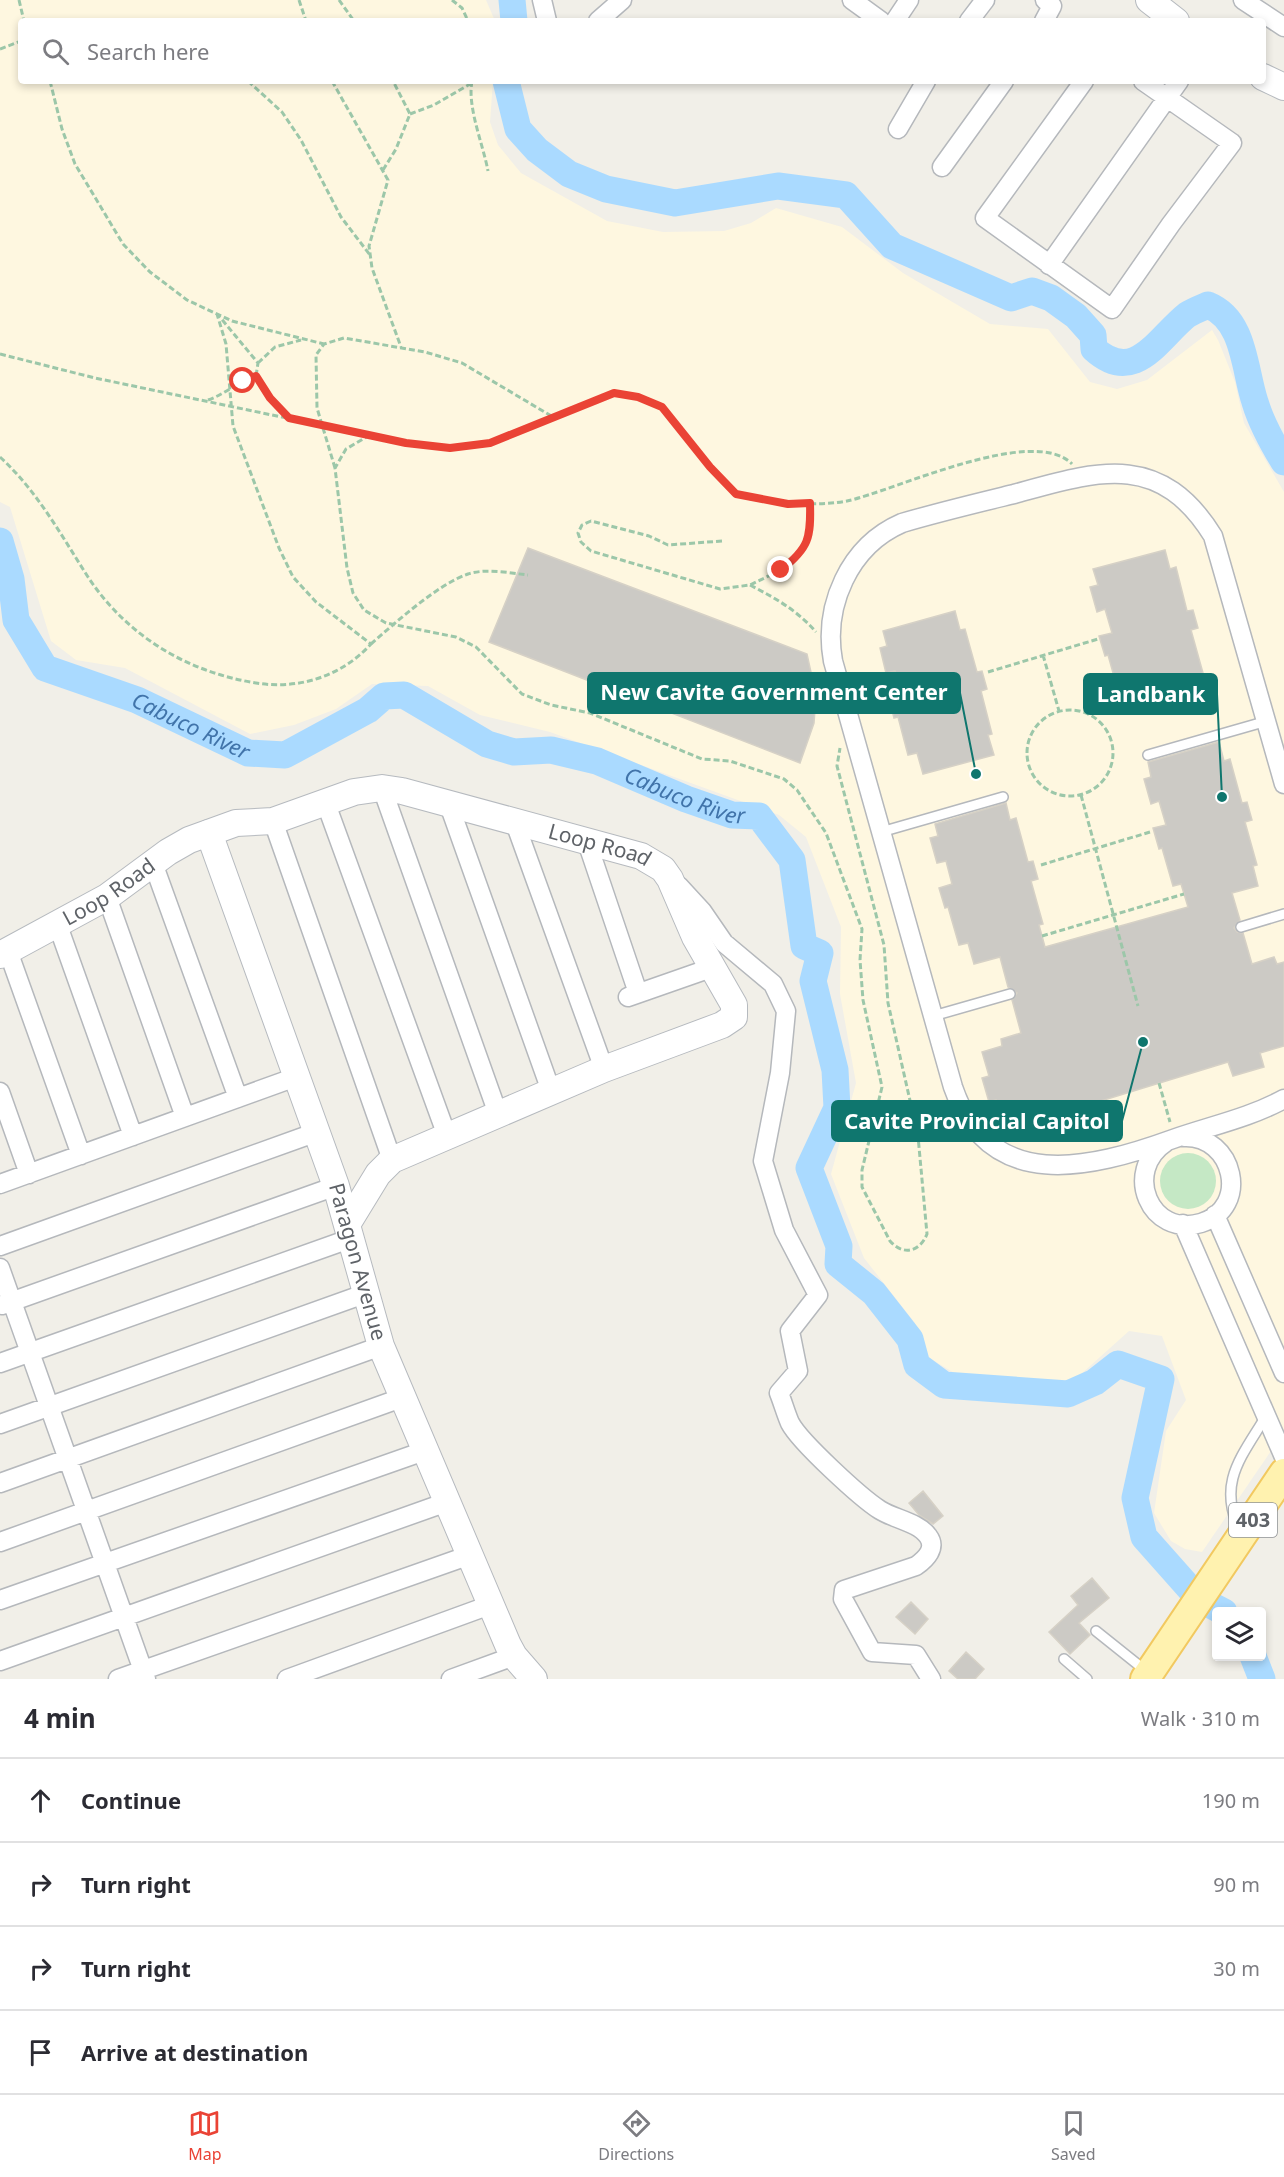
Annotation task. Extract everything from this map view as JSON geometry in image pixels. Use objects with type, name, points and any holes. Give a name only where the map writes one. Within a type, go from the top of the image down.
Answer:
[{"type":"main road","name":"403","points":[[1147,1676],[1284,1473]]},
{"type":"street","points":[[542,0],[546,18]]},
{"type":"street","points":[[601,18],[622,0]]},
{"type":"street","points":[[852,0],[877,18]]},
{"type":"street","points":[[897,18],[909,0]]},
{"type":"street","points":[[971,18],[985,0]]},
{"type":"street","points":[[1045,0],[1052,6],[1046,18]]},
{"type":"street","points":[[1149,0],[1172,18]]},
{"type":"street","points":[[1243,0],[1284,27]]},
{"type":"street","points":[[1266,78],[1284,87]]},
{"type":"street","points":[[898,129],[924,84]]},
{"type":"street","points":[[942,167],[1002,84]]},
{"type":"street","points":[[1082,84],[985,218],[1112,309],[1171,224],[1232,143],[1147,84]]},
{"type":"street","points":[[1049,265],[1177,84]]},
{"type":"street","points":[[1252,1114],[1108,1159],[1070,1165],[1031,1164],[1013,1158],[987,1142],[969,1121],[956,1098],[831,649],[831,621],[837,595],[862,552],[885,531],[912,520],[1083,476],[1110,472],[1137,475],[1179,496],[1201,517],[1218,548],[1284,784]]},
{"type":"street","points":[[381,788],[498,1114]]},
{"type":"street","name":"Loop Road","points":[[4,953],[107,897],[178,846],[246,821],[273,821],[325,801],[381,788],[641,856],[663,869],[711,968],[734,1005],[735,1013],[731,1020],[604,1069],[392,1160],[378,1174],[350,1231]]},
{"type":"street","points":[[325,801],[447,1136]]},
{"type":"street","points":[[449,805],[551,1091]]},
{"type":"street","points":[[273,821],[392,1160]]},
{"type":"street","points":[[515,823],[604,1069]]},
{"type":"street","name":"Paragon Avenue","points":[[209,833],[336,1186],[381,1346],[427,1450],[490,1605],[514,1656],[534,1679]]},
{"type":"street","points":[[587,842],[633,995],[711,968]]},
{"type":"street","points":[[153,863],[238,1098]]},
{"type":"street","points":[[663,869],[702,911],[724,942],[773,984],[786,1011],[780,1073],[763,1161],[784,1230],[818,1295],[790,1331],[798,1371],[779,1393],[791,1425],[855,1492],[880,1510],[923,1531],[930,1538],[931,1548],[927,1559],[916,1566],[844,1590],[843,1599],[872,1652],[916,1655],[931,1679]]},
{"type":"street","points":[[107,897],[185,1117]]},
{"type":"street","points":[[57,923],[133,1136]]},
{"type":"street","points":[[4,953],[81,1155]]},
{"type":"street","points":[[0,1184],[297,1077]]},
{"type":"street","points":[[0,1092],[29,1174]]},
{"type":"street","points":[[1228,1163],[1220,1151],[1209,1142],[1195,1137],[1173,1139],[1148,1161],[1144,1176],[1148,1201],[1159,1214],[1173,1222],[1200,1223],[1215,1215],[1225,1205],[1230,1192],[1232,1177],[1228,1163],[1228,1145],[1232,1134],[1242,1120],[1284,1099]]},
{"type":"street","points":[[0,1246],[317,1132]]},
{"type":"street","points":[[1108,1159],[1128,1167],[1145,1191]]},
{"type":"street","points":[[6,1303],[336,1186]]},
{"type":"street","points":[[1215,1215],[1284,1373]]},
{"type":"street","points":[[1184,1224],[1284,1457]]},
{"type":"street","points":[[0,1363],[350,1231]]},
{"type":"street","points":[[0,1268],[6,1303],[30,1352],[145,1674]]},
{"type":"street","points":[[0,1424],[367,1293]]},
{"type":"street","points":[[0,1483],[381,1346]]},
{"type":"street","points":[[0,1542],[404,1397]]},
{"type":"street","points":[[0,1600],[427,1450]]},
{"type":"street","points":[[0,1661],[447,1502]]},
{"type":"street","points":[[118,1679],[145,1674],[470,1555]]},
{"type":"street","points":[[287,1679],[490,1605]]},
{"type":"street","points":[[451,1679],[514,1656]]},
{"type":"lane","points":[[1148,755],[1267,721]]},
{"type":"lane","points":[[881,832],[1003,797]]},
{"type":"lane","points":[[1241,927],[1284,914]]},
{"type":"lane","points":[[933,1016],[1010,994]]},
{"type":"lane","points":[[1242,1536],[1230,1508],[1230,1485],[1240,1461],[1266,1416]]},
{"type":"lane","points":[[1096,1631],[1147,1676]]},
{"type":"lane","points":[[1064,1659],[1088,1679]]},
{"type":"path","points":[[18,0],[23,18]]},
{"type":"path","points":[[299,0],[305,18]]},
{"type":"path","points":[[339,0],[352,18]]},
{"type":"path","points":[[452,0],[462,8],[467,18]]},
{"type":"path","points":[[0,50],[18,43]]},
{"type":"path","points":[[51,84],[62,129],[75,164],[123,244],[150,272],[177,293],[232,321],[302,340],[324,344],[344,338],[402,348],[462,363],[553,417]]},
{"type":"path","points":[[251,84],[282,112],[306,149],[341,217],[371,256]]},
{"type":"path","points":[[334,84],[388,180],[369,246],[372,268],[402,348]]},
{"type":"path","points":[[395,84],[410,114]]},
{"type":"path","points":[[383,170],[396,149],[410,114],[434,105],[469,84]]},
{"type":"path","points":[[472,84],[471,106],[483,141],[488,171]]},
{"type":"path","points":[[217,314],[258,363]]},
{"type":"path","points":[[217,314],[226,344],[233,426],[279,548],[293,577],[331,615],[371,644]]},
{"type":"path","points":[[289,418],[270,398],[256,376],[258,363],[274,347],[302,340]]},
{"type":"path","points":[[324,344],[316,355],[317,408],[335,468],[347,568],[353,593],[364,610],[393,625],[456,637],[476,647],[522,694],[551,705],[590,713],[702,759],[730,761],[784,779],[797,790],[826,833],[862,929],[860,960],[863,1000],[882,1087],[862,1170],[862,1187],[890,1241],[895,1247],[908,1251],[919,1247],[927,1234],[918,1136],[888,1003],[884,945],[837,766],[840,742]]},
{"type":"path","points":[[0,354],[206,401],[370,435],[450,448],[490,443],[614,393],[638,397],[662,407],[710,467],[736,494],[788,504],[846,501],[929,473],[989,457],[1037,450],[1065,456],[1083,476]]},
{"type":"path","points":[[206,401],[256,376]]},
{"type":"path","points":[[335,468],[346,449],[370,435]]},
{"type":"path","points":[[0,457],[40,499],[89,579],[117,614],[140,635],[186,663],[246,681],[275,686],[325,676],[345,667],[393,625],[450,583],[468,574],[497,571],[528,575]]},
{"type":"path","points":[[722,541],[668,545],[649,536],[591,521],[582,525],[578,533],[581,542],[591,550],[720,589],[750,585],[781,570],[806,546],[811,528],[810,503]]},
{"type":"path","points":[[750,585],[776,598],[803,616],[831,649]]},
{"type":"path","points":[[988,672],[1098,639]]},
{"type":"path","points":[[1043,655],[1059,711]]},
{"type":"path","points":[[1059,711],[1078,711],[1097,719],[1106,729],[1112,741],[1111,768],[1104,780],[1094,789],[1081,795],[1059,794],[1039,784],[1031,772],[1027,758],[1028,743],[1034,729],[1044,718],[1059,711]]},
{"type":"path","points":[[1081,795],[1138,1006]]},
{"type":"path","points":[[1041,865],[1150,832]]},
{"type":"path","points":[[1166,892],[1168,899]]},
{"type":"path","points":[[1042,936],[1184,894]]},
{"type":"path","points":[[1159,1083],[1173,1139]]},
{"type":"shaded area","points":[[0,0],[486,0],[494,18],[18,18],[18,84],[493,84],[490,122],[498,145],[521,173],[607,221],[663,232],[724,231],[751,223],[776,208],[842,227],[903,273],[990,324],[1048,329],[1090,382],[1117,389],[1147,380],[1212,330],[1235,382],[1244,423],[1284,492],[1284,1432],[1202,1552],[1185,1549],[1171,1541],[1154,1513],[1166,1431],[1186,1400],[1162,1336],[1129,1331],[1070,1384],[969,1382],[923,1354],[915,1323],[864,1258],[831,1174],[856,1083],[840,994],[841,927],[806,837],[779,815],[550,732],[480,715],[428,686],[372,684],[336,709],[294,725],[250,734],[125,668],[76,660],[51,641],[10,507],[0,502]]},
{"type":"green space","points":[[1183,1153],[1193,1153],[1208,1161],[1214,1170],[1216,1181],[1214,1192],[1208,1201],[1193,1209],[1183,1209],[1172,1204],[1165,1197],[1160,1186],[1160,1176],[1165,1165],[1172,1158]]},
{"type":"building","points":[[528,548],[807,654],[816,695],[814,723],[800,763],[489,642]]},
{"type":"building","points":[[1165,550],[1170,569],[1176,567],[1187,611],[1193,610],[1198,628],[1191,630],[1203,673],[1199,674],[1204,693],[1133,713],[1128,691],[1119,694],[1108,655],[1105,656],[1099,636],[1112,633],[1105,609],[1097,612],[1090,587],[1098,585],[1093,569]]},
{"type":"building","points":[[955,611],[960,630],[965,629],[977,672],[982,671],[987,689],[981,691],[992,734],[988,735],[994,755],[923,774],[917,753],[908,755],[898,717],[894,718],[889,698],[901,694],[895,671],[886,673],[880,648],[887,646],[883,631]]},
{"type":"building","points":[[1219,742],[1224,761],[1230,759],[1242,803],[1247,802],[1252,820],[1245,822],[1257,865],[1253,866],[1258,886],[1232,893],[1240,920],[1234,928],[1237,932],[1243,933],[1252,964],[1274,957],[1277,964],[1284,962],[1284,1046],[1260,1053],[1264,1067],[1233,1076],[1228,1062],[1091,1104],[1094,1116],[1064,1125],[1060,1113],[1024,1124],[1022,1117],[1003,1122],[996,1100],[989,1102],[982,1078],[989,1076],[982,1052],[1002,1046],[1001,1039],[1021,1033],[1012,1000],[1017,993],[1008,987],[1000,957],[974,964],[968,943],[959,945],[948,907],[945,908],[939,888],[952,884],[946,861],[937,863],[930,838],[938,836],[935,824],[1006,803],[1010,820],[1016,818],[1028,862],[1033,861],[1038,879],[1031,881],[1043,924],[1039,925],[1045,947],[1188,907],[1181,884],[1173,886],[1162,848],[1159,849],[1153,828],[1166,825],[1159,801],[1151,804],[1144,779],[1151,777],[1148,762]]},
{"type":"building","points":[[923,1491],[943,1516],[933,1524],[919,1515],[909,1503]]},
{"type":"building","points":[[1092,1578],[1109,1598],[1079,1623],[1090,1635],[1070,1654],[1049,1632],[1078,1605],[1071,1596]]},
{"type":"building","points":[[911,1602],[928,1619],[915,1634],[896,1617]]},
{"type":"building","points":[[966,1652],[984,1669],[975,1679],[958,1679],[949,1671]]},
{"type":"waterway","points":[[512,0],[514,18]]},
{"type":"waterway","points":[[507,84],[518,129],[537,150],[569,174],[606,189],[675,203],[778,186],[846,195],[892,246],[1011,298],[1032,291],[1051,298],[1076,316],[1093,335],[1094,349],[1109,359],[1122,363],[1134,361],[1156,346],[1187,315],[1208,305],[1220,312],[1236,334],[1258,410],[1284,462]]},
{"type":"waterway","name":"Cabuco River","points":[[0,541],[11,579],[16,620],[45,668],[137,700],[248,753],[285,755],[368,710],[384,696],[404,695],[487,744],[514,752],[551,750],[597,761],[686,799],[732,815],[759,816],[792,860],[804,946],[820,953],[813,981],[835,1070],[837,1108],[809,1168],[839,1246],[838,1264],[874,1293],[910,1339],[917,1365],[944,1385],[1068,1394],[1095,1382],[1118,1364],[1161,1379],[1135,1498],[1144,1537],[1199,1599],[1214,1607]]},
{"type":"waterway","name":"Cabuco River","points":[[1255,1661],[1262,1679]]},
{"type":"place","name":"New Cavite Government Center","points":[[976,774]]},
{"type":"place","name":"Landbank","points":[[1222,797]]},
{"type":"place","name":"Cavite Provincial Capitol","points":[[1143,1042]]},
{"type":"route","points":[[243,381],[256,376],[277,407],[289,418],[406,443],[450,448],[490,443],[614,393],[638,397],[662,407],[710,467],[736,494],[788,504],[810,503],[811,528],[806,546],[797,558],[781,570]]}]
